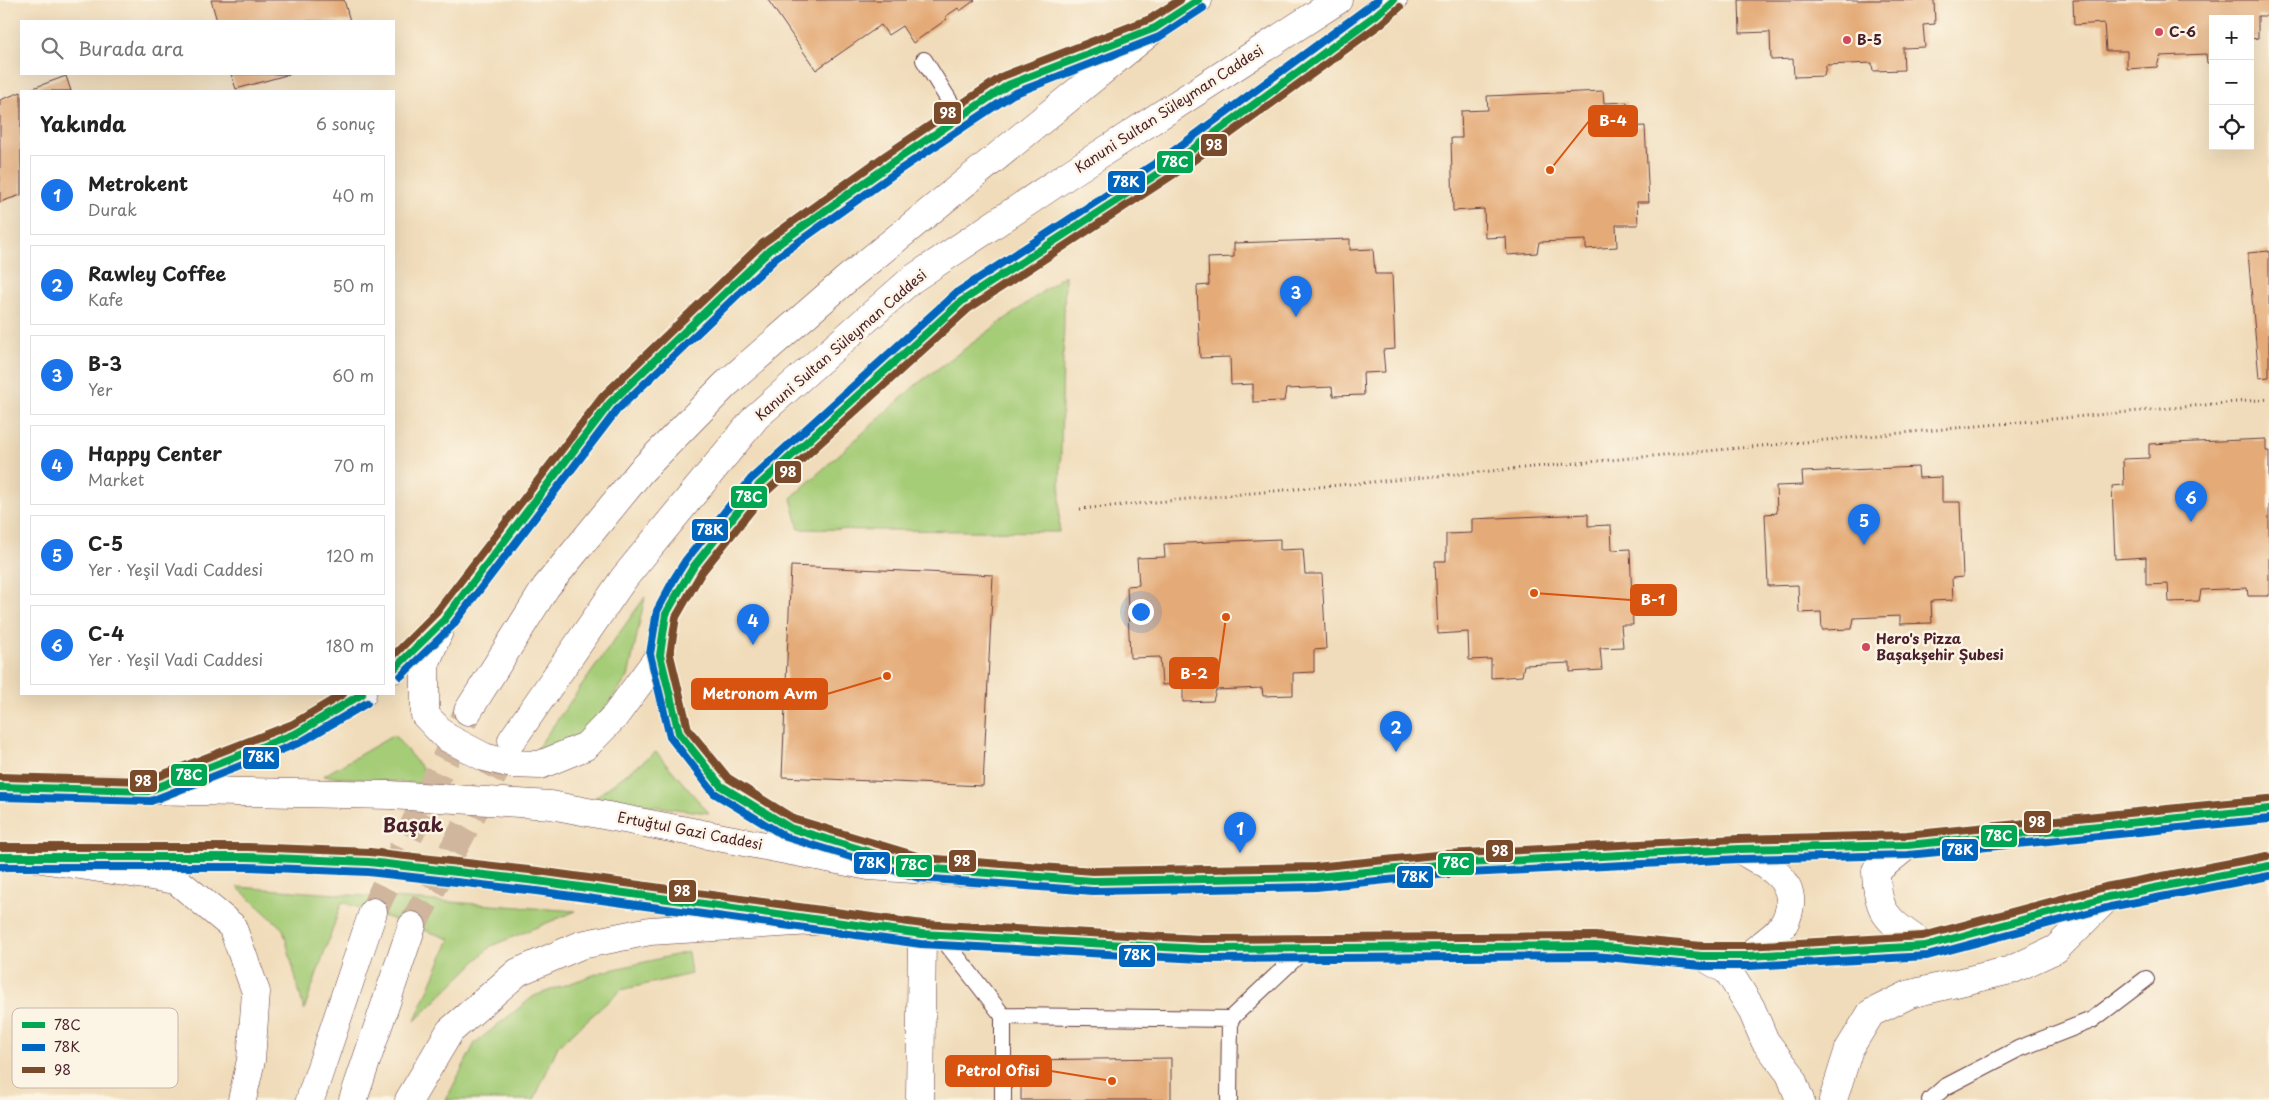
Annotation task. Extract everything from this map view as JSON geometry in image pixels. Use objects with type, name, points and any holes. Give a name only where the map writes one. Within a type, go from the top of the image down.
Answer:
[{"type":"main road","points":[[468,710],[546,586],[641,470],[724,385],[848,278],[1155,28],[1198,0]]},
{"type":"main road","name":"Kanuni Sultan Süleyman Caddesi","points":[[512,740],[624,578],[756,417],[911,280],[1088,162],[1338,0]]},
{"type":"main road","points":[[922,868],[790,828],[721,786],[679,733],[660,656],[666,614],[694,566],[759,485],[962,301],[1174,163],[1376,15],[1393,0]]},
{"type":"main road","points":[[395,668],[444,620],[610,403],[770,250],[892,163],[1008,85],[1155,28]]},
{"type":"main road","points":[[444,620],[425,665],[425,715],[446,737],[484,757],[512,764],[540,765],[586,746],[615,716],[660,656]]},
{"type":"main road","points":[[148,791],[297,733],[360,695]]},
{"type":"main road","name":"Ertuğtul Gazi Caddesi","points":[[0,786],[148,791],[390,795],[552,805],[869,866],[922,868],[1093,881],[1316,877],[1447,864],[1738,849],[1908,845],[2269,809]]},
{"type":"main road","points":[[1908,845],[1876,871],[1876,893],[1888,920],[1925,946]]},
{"type":"main road","points":[[1738,849],[1779,875],[1787,886],[1790,899],[1788,915],[1780,930],[1748,956]]},
{"type":"main road","points":[[0,857],[247,857],[369,862],[537,880],[931,935],[1201,950],[1595,946],[1702,956],[1748,956],[1925,946],[2108,897],[2269,866]]},
{"type":"main road","points":[[29,857],[176,880],[232,926],[256,992],[251,1060],[242,1100]]},
{"type":"main road","points":[[1832,1100],[1849,1049],[1871,1013],[1910,994],[2011,970],[2056,949],[2108,897]]},
{"type":"main road","points":[[310,1100],[373,912]]},
{"type":"main road","points":[[409,1100],[450,1031],[518,972],[581,944],[650,931],[829,920]]},
{"type":"main road","points":[[353,1100],[412,926]]},
{"type":"main road","points":[[920,1100],[931,935]]},
{"type":"main road","points":[[1702,956],[1728,971],[1751,1008],[1765,1041],[1790,1074],[1800,1100]]},
{"type":"lane","points":[[924,60],[960,118]]},
{"type":"lane","points":[[931,935],[1003,1016],[1003,1100]]},
{"type":"lane","points":[[1003,1016],[1230,1019],[1306,948]]},
{"type":"lane","points":[[1930,1100],[1945,1087],[2018,1049],[2092,1020],[2146,979]]},
{"type":"lane","points":[[1229,1100],[1230,1019]]},
{"type":"path","points":[[1080,509],[2269,399]]},
{"type":"green space","points":[[1065,275],[1059,532],[799,529],[791,498],[917,384]]},
{"type":"green space","points":[[645,597],[628,677],[586,733],[533,754]]},
{"type":"green space","points":[[394,735],[436,785],[323,776]]},
{"type":"green space","points":[[656,752],[709,813],[593,799]]},
{"type":"green space","points":[[237,887],[576,911],[491,946],[415,1021],[450,939],[342,902],[304,1010],[283,929]]},
{"type":"green space","points":[[688,952],[691,974],[621,990],[558,1046],[534,1100],[446,1100],[475,1043],[534,996],[602,972]]},
{"type":"building","points":[[211,0],[344,0],[350,20],[217,20]]},
{"type":"building","points":[[768,0],[975,0],[960,11],[958,8],[945,17],[947,19],[913,43],[902,26],[888,35],[881,25],[816,70]]},
{"type":"building","name":"B-5","points":[[1739,0],[1934,0],[1935,24],[1923,25],[1925,47],[1903,48],[1904,70],[1873,71],[1872,63],[1826,65],[1824,76],[1794,77],[1793,59],[1771,60],[1770,32],[1740,33]]},
{"type":"building","name":"C-6","points":[[2073,0],[2269,0],[2269,16],[2258,16],[2258,38],[2254,38],[2254,15],[2209,15],[2209,63],[2207,63],[2206,54],[2160,56],[2157,67],[2127,69],[2127,51],[2106,51],[2104,23],[2074,25]]},
{"type":"building","points":[[231,75],[286,75],[236,89]]},
{"type":"building","points":[[66,76],[71,90],[28,90]]},
{"type":"building","points":[[1603,91],[1604,103],[1627,102],[1628,127],[1645,126],[1649,202],[1637,202],[1638,225],[1616,225],[1617,247],[1586,249],[1586,240],[1539,242],[1537,253],[1507,255],[1506,237],[1485,238],[1484,209],[1453,211],[1451,138],[1462,138],[1461,111],[1488,110],[1487,96]]},
{"type":"building","points":[[20,92],[20,195],[0,202],[0,100]]},
{"type":"building","points":[[1350,239],[1350,250],[1373,249],[1375,274],[1392,274],[1395,349],[1383,350],[1385,372],[1363,373],[1364,395],[1333,396],[1332,387],[1286,389],[1284,401],[1253,402],[1253,384],[1231,385],[1230,357],[1200,358],[1197,286],[1209,285],[1208,258],[1234,257],[1234,243]]},
{"type":"building","points":[[2269,251],[2269,377],[2259,378],[2248,253]]},
{"type":"building","points":[[2266,439],[2266,451],[2269,451],[2269,596],[2248,596],[2247,588],[2201,590],[2199,601],[2169,602],[2168,584],[2146,585],[2146,557],[2115,559],[2112,486],[2124,485],[2123,459],[2149,458],[2149,444]]},
{"type":"building","points":[[1918,467],[1919,478],[1942,477],[1942,502],[1960,502],[1963,577],[1952,578],[1953,600],[1931,601],[1932,623],[1900,624],[1900,616],[1854,618],[1852,629],[1822,630],[1821,612],[1799,613],[1798,585],[1768,586],[1765,514],[1777,513],[1776,486],[1803,485],[1802,472]]},
{"type":"building","points":[[1588,514],[1588,526],[1611,525],[1612,550],[1630,549],[1633,625],[1621,625],[1623,647],[1600,648],[1602,670],[1570,672],[1570,663],[1524,665],[1522,676],[1491,678],[1491,659],[1469,660],[1468,632],[1438,634],[1435,561],[1446,561],[1446,534],[1472,533],[1472,519]]},
{"type":"building","points":[[1280,539],[1280,550],[1303,549],[1305,574],[1322,574],[1326,649],[1314,650],[1314,672],[1293,673],[1293,695],[1263,696],[1262,688],[1216,690],[1213,701],[1183,702],[1183,684],[1162,685],[1160,657],[1130,658],[1127,586],[1139,585],[1137,558],[1165,557],[1164,544]]},
{"type":"building","points":[[791,566],[993,575],[983,786],[782,777]]},
{"type":"building","points":[[1171,1058],[1171,1100],[1021,1100],[1021,1060]]},
{"type":"tunnel","points":[[373,912],[468,711]]},
{"type":"tunnel","points":[[412,926],[512,740]]},
{"type":"transit line","name":"98","points":[[395,654],[436,613],[603,396],[763,243],[886,155],[1003,76],[1150,19],[1180,0]]},
{"type":"transit line","name":"78C","points":[[395,668],[444,620],[610,403],[770,250],[892,163],[1008,85],[1155,28],[1198,0]]},
{"type":"transit line","name":"78K","points":[[1378,0],[1168,155],[956,293],[751,479],[686,560],[674,579],[657,611],[650,654],[670,737],[714,793],[786,837],[919,878],[1093,891],[1316,887],[1448,874],[1739,859],[1908,855],[2269,819]]},
{"type":"transit line","name":"78C","points":[[1393,0],[1376,15],[1174,163],[962,301],[759,485],[694,566],[683,584],[666,614],[660,655],[679,733],[721,786],[790,828],[922,868],[1093,881],[1316,877],[1447,864],[1739,849],[1908,845],[2269,809]]},
{"type":"transit line","name":"98","points":[[1400,7],[1382,23],[1179,171],[968,309],[766,492],[702,572],[676,617],[670,655],[688,729],[728,778],[794,819],[924,858],[1093,871],[1315,867],[1446,854],[1738,839],[1907,835],[2268,799]]},
{"type":"transit line","name":"78K","points":[[401,676],[452,626],[617,410],[776,258],[898,171],[1013,94],[1159,37],[1203,8]]},
{"type":"transit line","name":"98","points":[[0,777],[146,781],[293,724],[341,695]]},
{"type":"transit line","name":"78C","points":[[0,787],[148,791],[297,733],[360,695]]},
{"type":"transit line","name":"78K","points":[[0,797],[151,801],[301,742],[367,703]]},
{"type":"transit line","name":"98","points":[[0,847],[247,847],[370,852],[538,871],[923,924],[1201,939],[1595,936],[1702,946],[1748,946],[1923,936],[2105,887],[2267,856]]},
{"type":"transit line","name":"78C","points":[[0,857],[247,857],[369,862],[537,881],[922,934],[1201,949],[1595,946],[1702,956],[1748,956],[1925,946],[2108,897],[2269,866]]},
{"type":"transit line","name":"78K","points":[[0,867],[247,867],[368,872],[536,891],[921,944],[1200,959],[1595,956],[1702,966],[1749,966],[1927,956],[2110,907],[2269,876]]},
{"type":"place","name":"C-6","points":[[2159,32]]},
{"type":"place","name":"B-5","points":[[1847,40]]},
{"type":"place","name":"B-4","points":[[1550,170]]},
{"type":"place","name":"B-3","points":[[1296,317]]},
{"type":"place","name":"C-4","points":[[2191,522]]},
{"type":"place","name":"C-5","points":[[1864,545]]},
{"type":"place","name":"B-1","points":[[1534,593]]},
{"type":"place","name":"B-2","points":[[1226,617]]},
{"type":"place","name":"Happy Center","points":[[753,645]]},
{"type":"place","name":"Hero's Pizza Başakşehir Şubesi","points":[[1866,647]]},
{"type":"place","name":"Metronom Avm","points":[[887,676]]},
{"type":"place","name":"Rawley Coffee","points":[[1396,752]]},
{"type":"place","name":"Metrokent","points":[[1240,853]]},
{"type":"place","name":"Petrol Ofisi","points":[[1112,1081]]},
{"type":"district","name":"Başak","points":[[413,825]]}]
